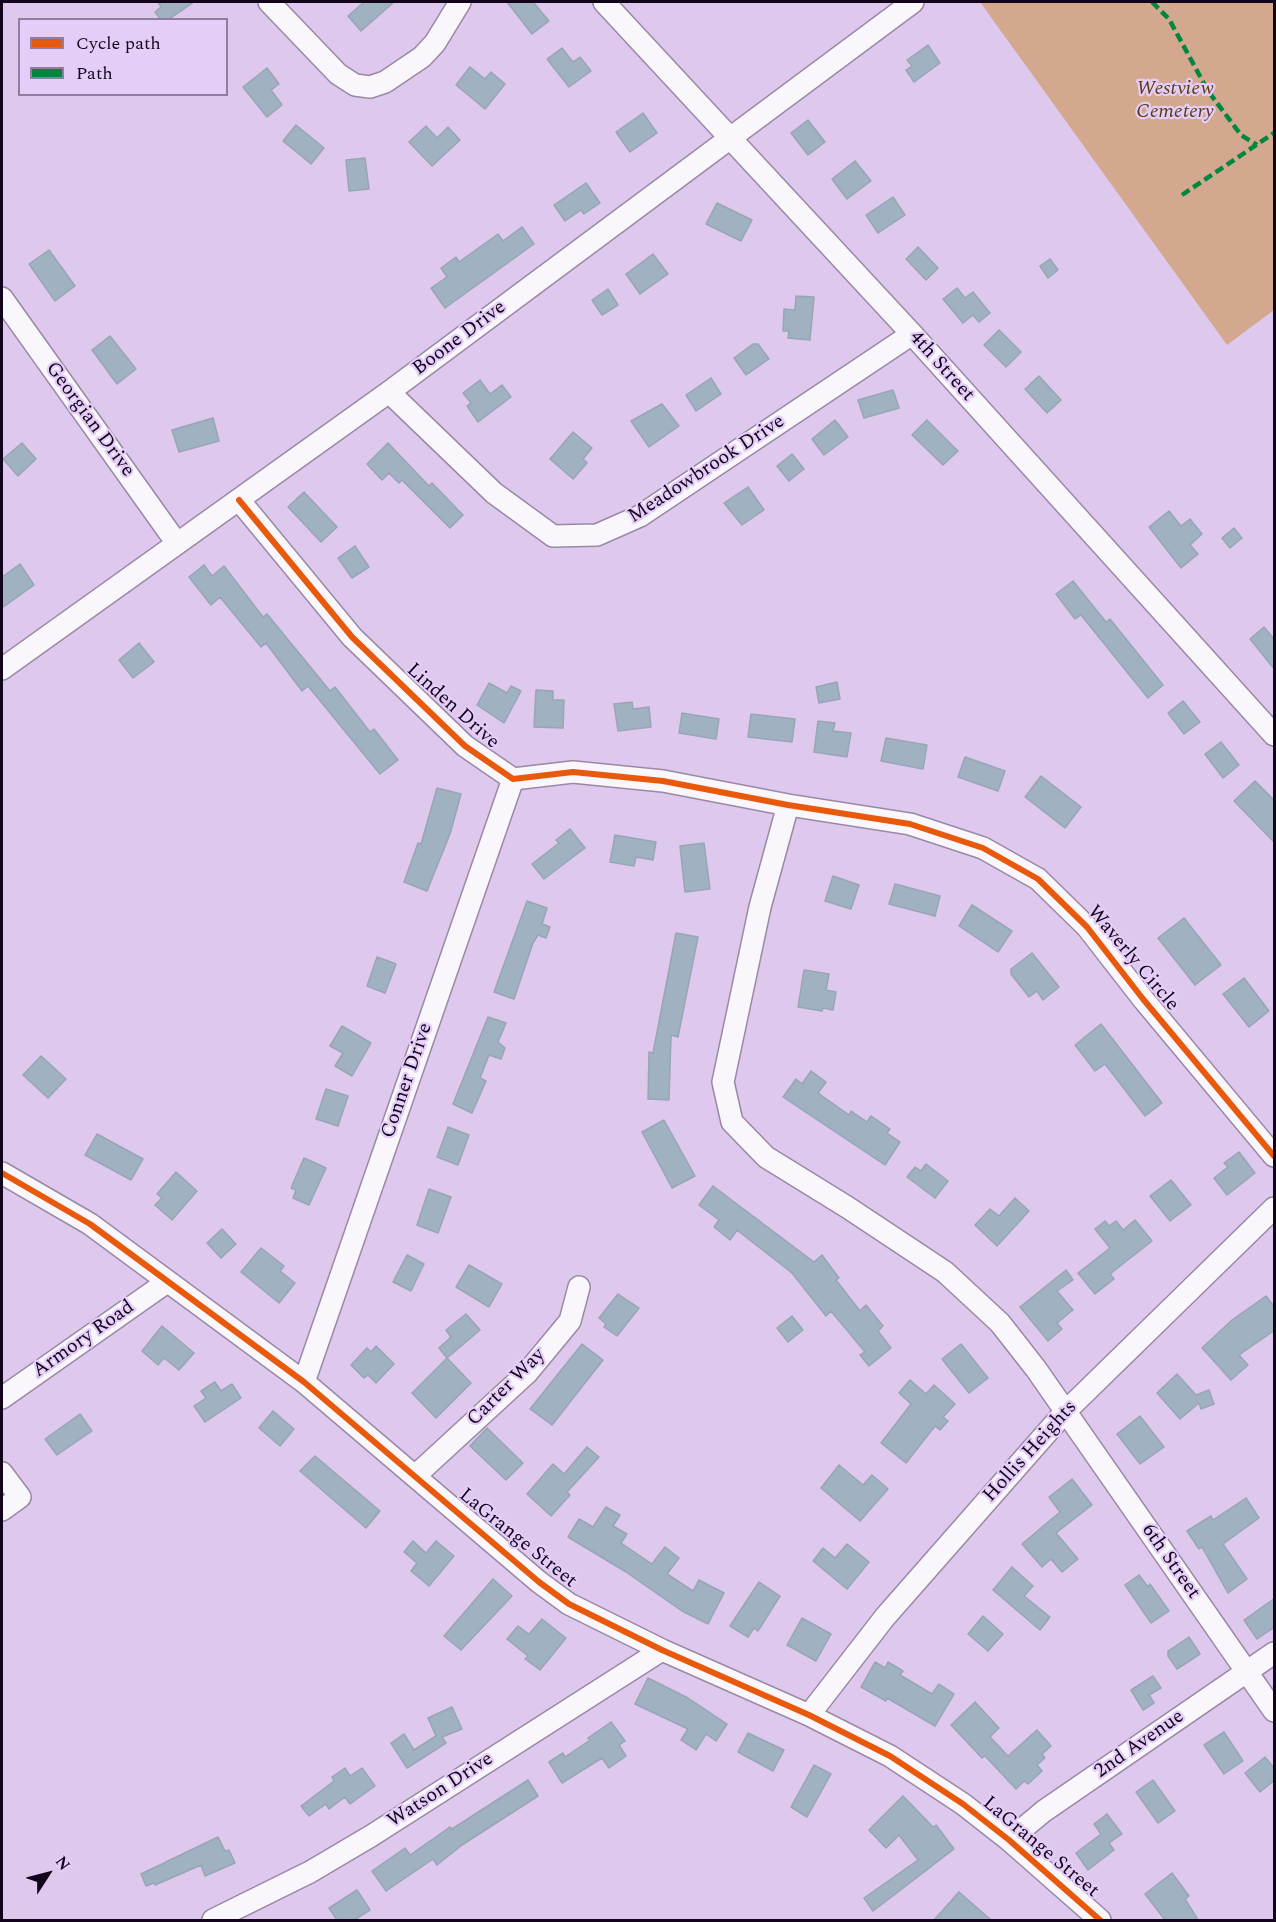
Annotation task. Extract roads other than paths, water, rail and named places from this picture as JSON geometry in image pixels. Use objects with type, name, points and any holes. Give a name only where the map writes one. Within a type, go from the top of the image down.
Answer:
[{"type":"street","points":[[269,2],[338,74],[355,85],[370,87],[385,82],[422,57],[435,43],[460,2]]},
{"type":"street","name":"4th Street","points":[[604,2],[912,334],[1275,735]]},
{"type":"street","name":"Boone Drive","points":[[2,669],[388,392],[913,2]]},
{"type":"street","name":"Georgian Drive","points":[[2,298],[176,542]]},
{"type":"street","name":"Meadowbrook Drive","points":[[388,392],[494,493],[553,536],[597,535],[640,516],[912,334]]},
{"type":"street","name":"Linden Drive","points":[[238,500],[352,637],[465,746],[513,779]]},
{"type":"street","points":[[513,779],[584,773],[663,781],[788,805],[760,907],[723,1082],[732,1122],[766,1158],[847,1207],[945,1272],[1000,1323],[1036,1369],[1065,1412]]},
{"type":"street","name":"Conner Drive","points":[[304,1382],[513,779]]},
{"type":"street","name":"Waverly Circle","points":[[788,805],[910,824],[983,848],[1038,879],[1087,927],[1143,999],[1275,1156]]},
{"type":"street","name":"LaGrange Street","points":[[2,1173],[90,1224],[304,1382],[562,1599],[662,1650],[809,1714],[899,1762],[963,1804],[1009,1840],[1100,1920]]},
{"type":"street","name":"Hollis Heights","points":[[809,1714],[885,1617],[1065,1412],[1275,1208]]},
{"type":"street","name":"Armory Road","points":[[2,1398],[167,1282]]},
{"type":"street","name":"Carter Way","points":[[415,1476],[527,1373],[570,1322],[579,1287]]},
{"type":"street","name":"6th Street","points":[[1065,1412],[1275,1711]]},
{"type":"street","points":[[2,1473],[20,1497],[2,1510]]},
{"type":"street","name":"Watson Drive","points":[[213,1920],[310,1872],[371,1836],[662,1650]]},
{"type":"street","name":"2nd Avenue","points":[[1009,1840],[1044,1811],[1275,1653]]},
{"type":"park label","name":"Westview Cemetery","points":[[1175,102]]}]
